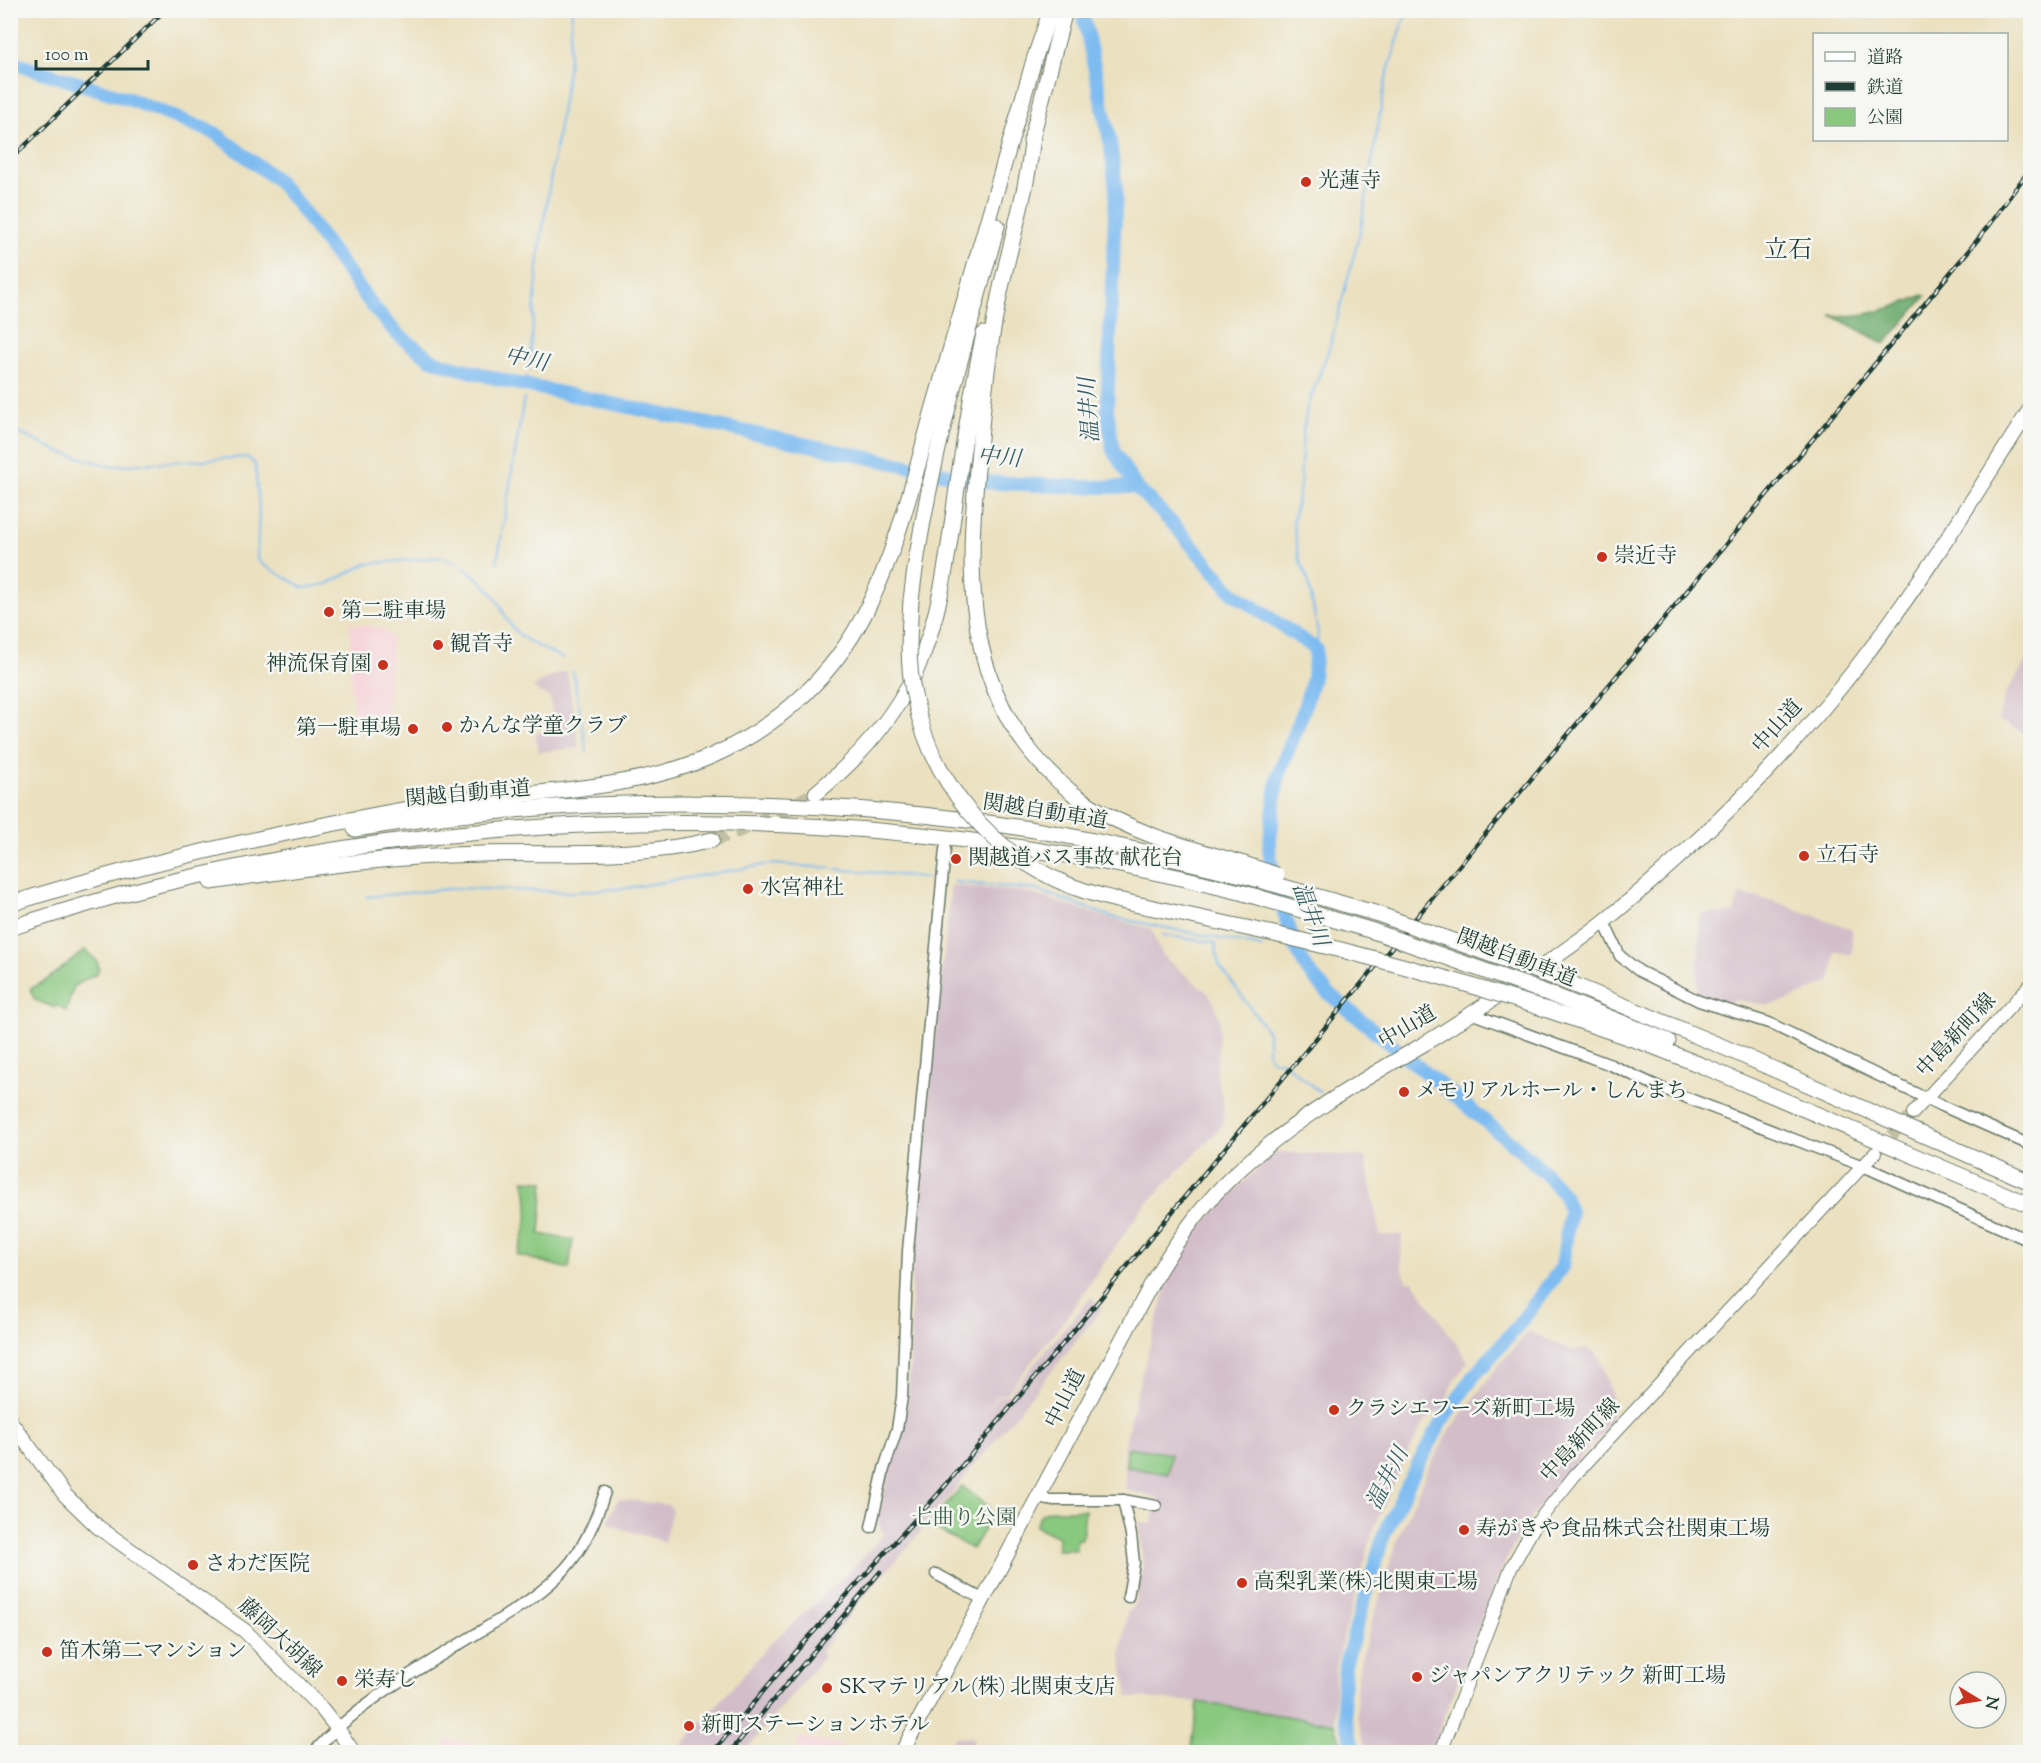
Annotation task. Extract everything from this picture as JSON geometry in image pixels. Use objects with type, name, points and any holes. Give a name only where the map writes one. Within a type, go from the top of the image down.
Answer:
[{"type":"highway","points":[[1052,10],[1018,166],[928,488],[911,600],[910,670],[913,693],[925,739],[961,802],[990,833],[1028,863],[1048,875],[1094,894],[1356,954],[1536,1006],[1650,1045],[1703,1066],[2031,1205]]},
{"type":"highway","points":[[1018,166],[1033,134],[1064,17]]},
{"type":"highway","points":[[1013,185],[985,389],[974,497],[972,575],[974,611],[980,649],[995,692],[1023,742],[1060,783],[1083,801],[1128,826],[1243,870]]},
{"type":"highway","points":[[816,793],[856,758],[892,713],[915,672],[930,632],[945,576],[978,359],[1001,256],[1013,185]]},
{"type":"highway","points":[[10,904],[145,866],[325,825],[436,805],[646,777],[692,764],[756,733],[809,689],[839,654],[865,613],[885,567],[1013,185]]},
{"type":"highway","name":"関越自動車道","points":[[10,910],[130,875],[249,847],[362,828],[471,815],[604,806],[708,805],[798,807],[962,820],[1086,839],[1243,870],[1402,918],[1562,980],[1742,1055],[2031,1182]]},
{"type":"highway","name":"関越自動車道","points":[[11,928],[135,891],[216,872],[363,845],[461,833],[604,823],[716,822],[804,825],[941,843],[960,840],[1084,858],[1189,879],[1373,931],[1550,994],[1658,1037],[2031,1200]]},
{"type":"highway","points":[[11,928],[211,882],[327,866],[387,859],[481,854],[641,853],[712,840]]},
{"type":"main road","name":"中山道","points":[[902,1752],[1153,1281],[1175,1245],[1199,1214],[1236,1172],[1268,1146],[1315,1111],[1473,1014],[1604,922],[1714,825],[1787,749],[1840,688],[1913,590],[2031,409]]},
{"type":"main road","name":"中島新町線","points":[[1913,1113],[2031,985]]},
{"type":"main road","name":"中島新町線","points":[[1441,1752],[1504,1582],[1523,1543],[1541,1515],[1575,1475],[1875,1153]]},
{"type":"main road","name":"藤岡大胡線","points":[[10,1421],[51,1477],[82,1514],[245,1631],[314,1700],[353,1752]]},
{"type":"street","points":[[871,1527],[884,1469],[897,1429],[902,1397],[908,1251],[941,843]]},
{"type":"street","points":[[1604,922],[1620,956],[1639,971],[1699,1001],[1769,1023],[1926,1099],[2031,1145]]},
{"type":"street","points":[[1473,1014],[1611,1065],[1659,1087],[1863,1166],[2031,1241]]},
{"type":"street","points":[[314,1752],[337,1728],[375,1697],[536,1596],[565,1569],[583,1544],[595,1521],[605,1492]]},
{"type":"street","points":[[1039,1498],[1123,1500],[1156,1506]]},
{"type":"street","points":[[1123,1500],[1131,1535],[1134,1563],[1128,1597]]},
{"type":"street","points":[[936,1574],[984,1600]]},
{"type":"shaded area","points":[[350,619],[354,624],[381,628],[392,638],[387,719],[356,717],[353,710]]},
{"type":"shaded area","points":[[2030,656],[2030,736],[1998,720],[2006,693]]},
{"type":"shaded area","points":[[565,671],[579,748],[539,752],[535,733],[555,729],[550,698],[533,688],[542,681]]},
{"type":"shaded area","points":[[951,885],[1026,892],[1108,918],[1152,929],[1158,947],[1165,958],[1208,993],[1215,1005],[1220,1021],[1216,1075],[1223,1102],[1224,1121],[1220,1128],[1141,1210],[1066,1318],[1007,1393],[997,1395],[981,1417],[998,1396],[1008,1395],[1091,1297],[1103,1308],[903,1553],[870,1589],[820,1652],[824,1657],[744,1752],[676,1752],[767,1647],[844,1577],[884,1534],[878,1522],[888,1469],[905,1414],[910,1371],[912,1260]]},
{"type":"shaded area","points":[[1740,894],[1773,901],[1852,929],[1852,955],[1835,951],[1831,981],[1777,1004],[1767,1005],[1734,1000],[1732,1004],[1697,994],[1700,917],[1702,913],[1734,913]]},
{"type":"shaded area","points":[[1276,1152],[1365,1157],[1380,1235],[1402,1235],[1401,1264],[1407,1282],[1413,1281],[1468,1361],[1453,1383],[1442,1409],[1425,1421],[1404,1461],[1373,1531],[1335,1667],[1335,1724],[1198,1702],[1128,1697],[1121,1656],[1127,1614],[1136,1602],[1143,1564],[1138,1522],[1152,1524],[1158,1498],[1126,1490],[1124,1447],[1136,1394],[1171,1271],[1194,1236],[1224,1201]]},
{"type":"shaded area","points":[[1529,1331],[1571,1350],[1588,1349],[1596,1354],[1601,1361],[1612,1396],[1611,1425],[1546,1497],[1522,1530],[1503,1566],[1431,1752],[1367,1752],[1357,1715],[1356,1687],[1361,1658],[1397,1541],[1426,1473],[1450,1430],[1498,1366]]},
{"type":"shaded area","points":[[618,1499],[670,1505],[672,1510],[664,1542],[611,1525],[608,1521]]},
{"type":"shaded area","points":[[799,1737],[842,1745],[841,1752],[797,1752]]},
{"type":"shaded area","points":[[956,1737],[973,1737],[974,1750],[951,1751],[952,1740]]},
{"type":"shaded area","points":[[449,1740],[518,1751],[442,1752]]},
{"type":"green space","points":[[1923,295],[1926,296],[1885,344],[1831,315],[1866,314]]},
{"type":"green space","points":[[85,950],[97,961],[99,968],[96,975],[74,986],[66,1011],[57,1005],[55,1008],[35,1000],[30,989],[45,981]]},
{"type":"green space","points":[[524,1180],[544,1181],[540,1234],[573,1240],[569,1269],[517,1255],[528,1209]]},
{"type":"green space","points":[[1129,1447],[1171,1454],[1168,1474],[1127,1467],[1126,1449]]},
{"type":"green space","name":"七曲り公園","points":[[962,1486],[988,1506],[986,1511],[993,1514],[972,1549],[929,1525]]},
{"type":"green space","points":[[1050,1510],[1085,1510],[1082,1539],[1077,1539],[1076,1550],[1057,1550],[1058,1537],[1035,1526],[1041,1514]]},
{"type":"green space","points":[[1198,1702],[1335,1724],[1343,1752],[1191,1752]]},
{"type":"waterway","points":[[529,370],[540,245],[568,69],[572,10]]},
{"type":"waterway","name":"温井川","points":[[1082,10],[1110,141],[1116,188],[1107,410],[1113,450],[1136,487],[1175,526],[1232,592],[1316,649],[1313,678],[1303,712],[1278,776],[1269,848],[1275,886],[1295,946],[1308,971],[1328,993],[1518,1148],[1545,1173],[1564,1195],[1570,1212],[1562,1267],[1517,1327],[1472,1378],[1441,1423],[1415,1470],[1383,1537],[1345,1665],[1343,1695],[1354,1752]]},
{"type":"waterway","points":[[1316,649],[1318,633],[1308,580],[1299,558],[1293,522],[1300,486],[1303,431],[1307,408],[1330,346],[1361,228],[1386,78],[1407,10]]},
{"type":"waterway","name":"中川","points":[[10,62],[126,98],[215,133],[277,180],[296,202],[373,307],[397,334],[431,359],[510,382],[984,482],[1136,487]]},
{"type":"waterway","points":[[524,385],[526,377]]},
{"type":"waterway","name":"中川","points":[[526,391],[528,378]]},
{"type":"waterway","points":[[497,563],[524,398]]},
{"type":"waterway","points":[[10,429],[60,452],[110,466],[247,457],[255,464],[259,509],[257,558],[263,565],[304,588],[327,584],[366,564],[441,557],[448,559],[464,568],[486,587],[497,600],[508,622],[518,633],[529,642],[562,658]]},
{"type":"waterway","points":[[573,671],[587,753]]},
{"type":"waterway","points":[[366,897],[459,888],[572,892],[628,888],[770,864],[832,868]]},
{"type":"waterway","points":[[837,869],[929,878]]},
{"type":"waterway","points":[[954,882],[1037,890],[1112,917],[1262,947]]},
{"type":"waterway","points":[[1163,935],[1215,943],[1219,965],[1268,1032],[1268,1054],[1274,1061],[1282,1061],[1320,1092]]},
{"type":"waterway","name":"温井川","points":[[1292,954],[1300,956]]},
{"type":"tunnel","points":[[712,840],[773,817],[816,793]]},
{"type":"tunnel","points":[[1879,1149],[1913,1113]]},
{"type":"railway","points":[[10,160],[165,10]]},
{"type":"railway","points":[[713,1752],[800,1647],[940,1492],[1979,238],[2030,169]]},
{"type":"railway","points":[[730,1752],[880,1572]]},
{"type":"place","name":"光蓮寺","points":[[1306,182]]},
{"type":"place","name":"崇近寺","points":[[1602,557]]},
{"type":"place","name":"第二駐車場","points":[[329,612]]},
{"type":"place","name":"観音寺","points":[[438,645]]},
{"type":"place","name":"神流保育園","points":[[383,665]]},
{"type":"place","name":"かんな学童クラブ","points":[[447,727]]},
{"type":"place","name":"第一駐車場","points":[[413,729]]},
{"type":"place","name":"立石寺","points":[[1804,856]]},
{"type":"place","name":"関越道バス事故 献花台","points":[[956,859]]},
{"type":"place","name":"水宮神社","points":[[748,889]]},
{"type":"place","name":"メモリアルホール・しんまち","points":[[1404,1092]]},
{"type":"place","name":"クラシエフーズ新町工場","points":[[1334,1410]]},
{"type":"place","name":"寿がきや食品株式会社関東工場","points":[[1464,1530]]},
{"type":"place","name":"さわだ医院","points":[[193,1565]]},
{"type":"place","name":"高梨乳業(株)北関東工場","points":[[1242,1583]]},
{"type":"place","name":"笛木第二マンション","points":[[47,1652]]},
{"type":"place","name":"ジャパンアクリテック 新町工場","points":[[1417,1677]]},
{"type":"place","name":"栄寿し","points":[[342,1681]]},
{"type":"place","name":"SKマテリアル(株) 北関東支店","points":[[827,1688]]},
{"type":"place","name":"新町ステーションホテル","points":[[689,1726]]},
{"type":"district","name":"立石","points":[[1788,251]]}]
